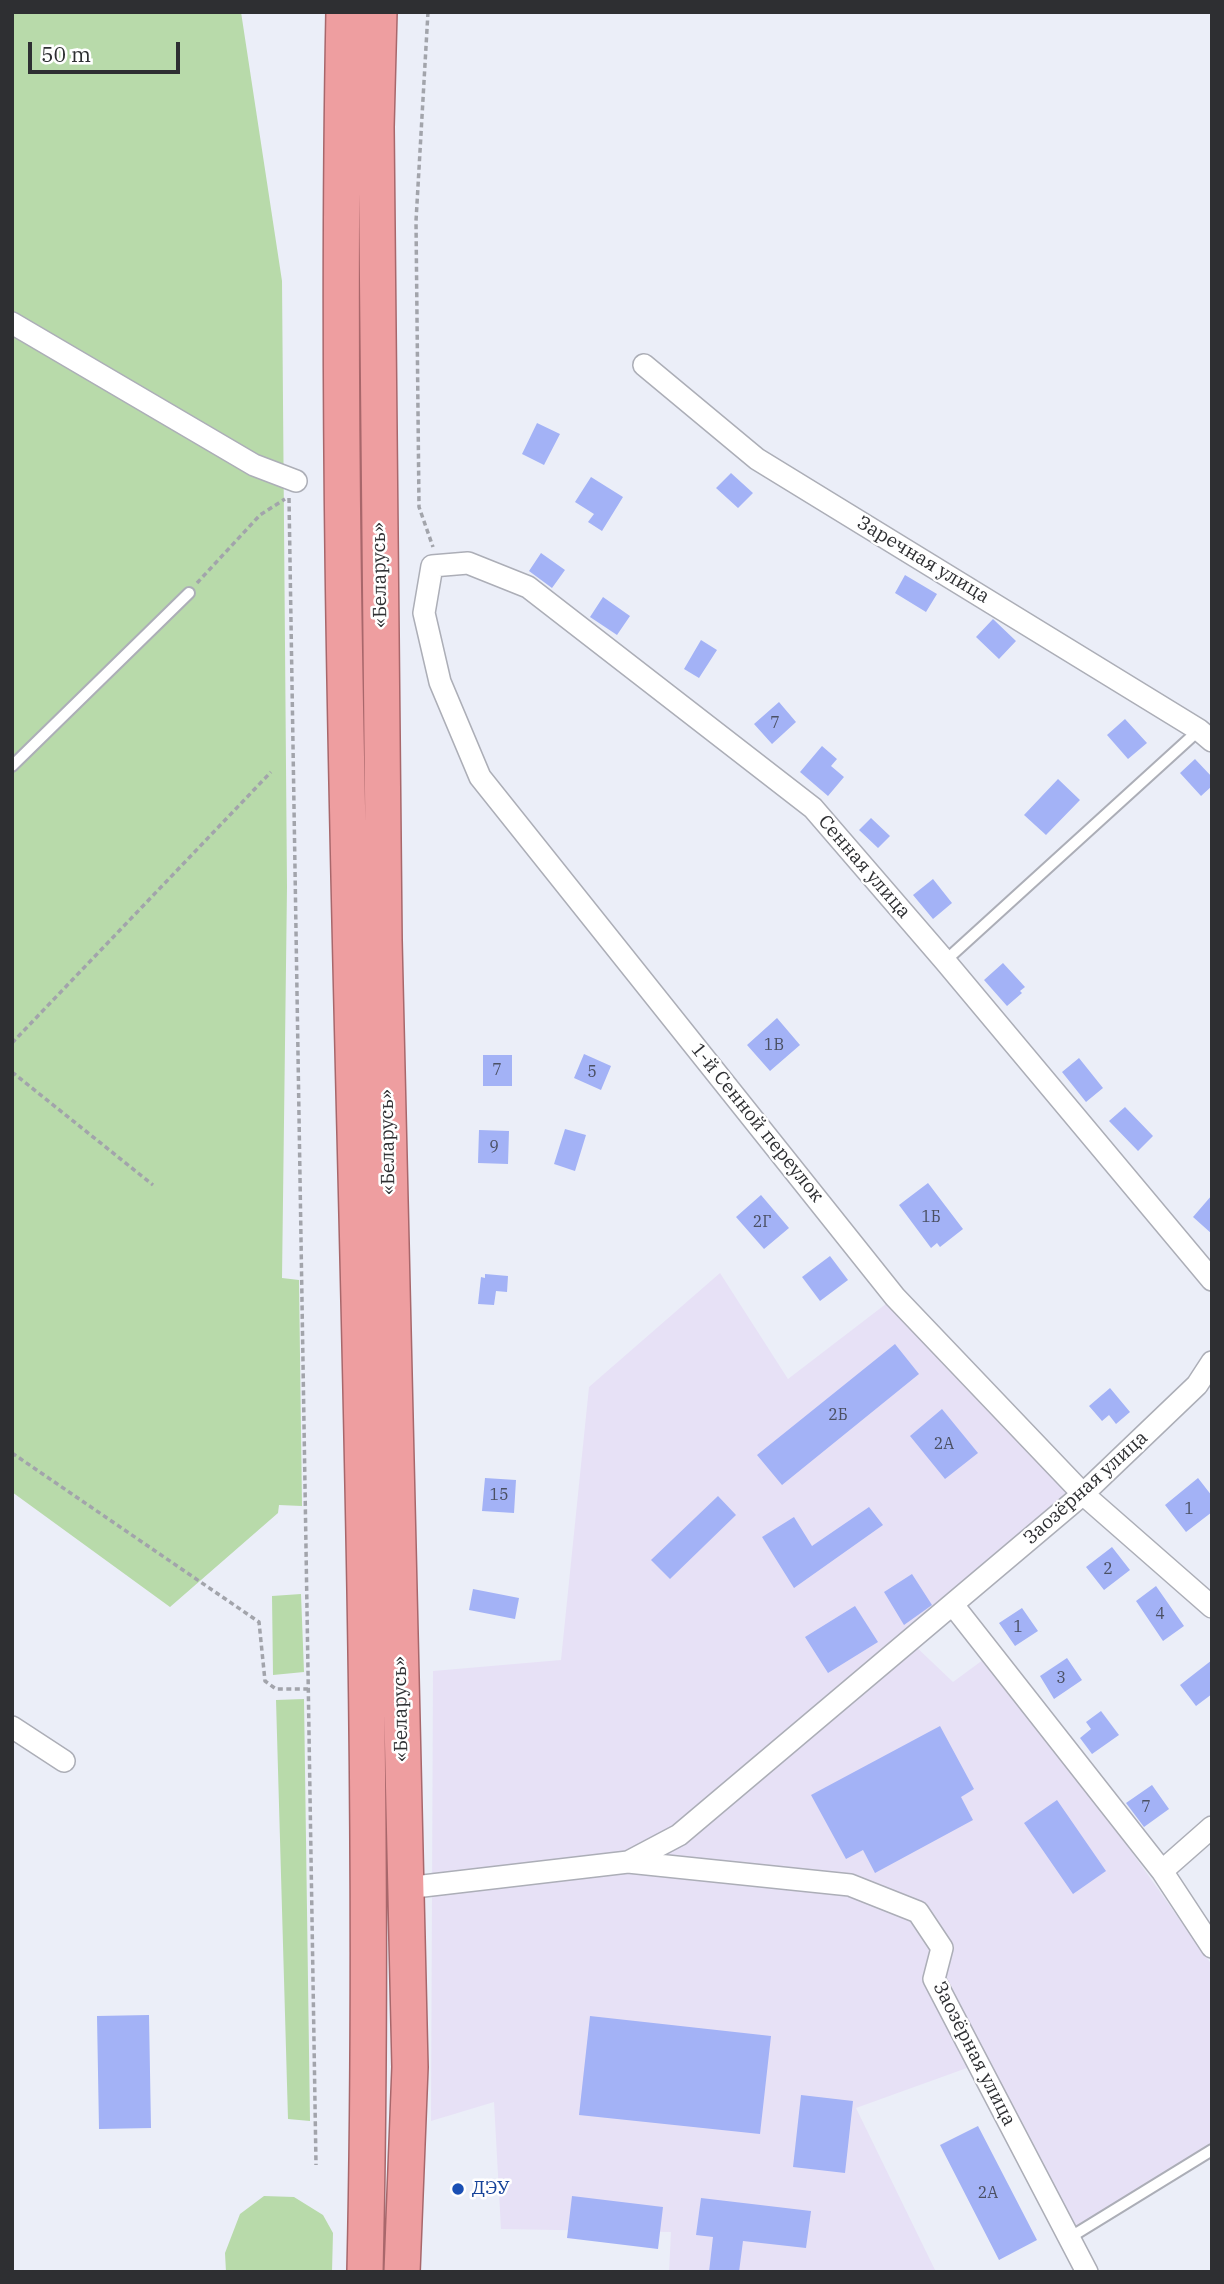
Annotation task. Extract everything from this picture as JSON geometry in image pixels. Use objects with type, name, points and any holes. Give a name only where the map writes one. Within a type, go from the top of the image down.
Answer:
[{"type":"highway","name":"«Беларусь»","points":[[344,12],[342,463],[365,1586],[369,2110],[365,2272]]},
{"type":"highway","name":"«Беларусь»","points":[[379,12],[376,127],[384,940],[410,2067],[402,2272]]},
{"type":"street","points":[[12,323],[293,489]]},
{"type":"street","name":"Заречная улица","points":[[644,365],[757,459],[1205,735]]},
{"type":"street","name":"Сенная улица","points":[[436,565],[468,563],[528,587],[813,808],[1212,1280]]},
{"type":"street","name":"1-й Сенной переулок","points":[[436,565],[424,613],[440,682],[480,777],[895,1297],[1083,1494],[1212,1607]]},
{"type":"street","name":"Заозёрная улица","points":[[628,1862],[679,1835],[1083,1494],[1197,1385],[1212,1362]]},
{"type":"street","points":[[953,1605],[1163,1871],[1212,1947]]},
{"type":"street","points":[[12,1727],[64,1761]]},
{"type":"street","points":[[1163,1871],[1212,1828]]},
{"type":"street","name":"Заозёрная улица","points":[[406,1888],[628,1862],[850,1885],[918,1912],[942,1948],[934,1979],[1087,2272]]},
{"type":"lane","points":[[12,766],[189,593]]},
{"type":"lane","points":[[945,961],[1205,735]]},
{"type":"lane","points":[[1069,2238],[1212,2150]]},
{"type":"path","points":[[428,12],[416,221],[419,507],[436,565]]},
{"type":"path","points":[[189,593],[260,516],[293,489]]},
{"type":"path","points":[[293,489],[316,2165]]},
{"type":"path","points":[[12,1043],[271,772]]},
{"type":"path","points":[[12,1072],[153,1185]]},
{"type":"path","points":[[12,1453],[259,1622],[265,1681],[276,1689],[308,1689]]},
{"type":"shaded area","points":[[720,1273],[788,1379],[895,1297],[1083,1494],[910,1641],[953,1682],[991,1654],[1212,1965],[1212,2143],[1069,2238],[978,2064],[856,2108],[936,2272],[669,2272],[671,2232],[501,2229],[494,2102],[431,2121],[433,1671],[561,1660],[589,1387]]},
{"type":"green space","points":[[12,12],[241,12],[282,281],[287,887],[282,1278],[299,1280],[302,1506],[279,1505],[278,1513],[170,1607],[12,1492]]},
{"type":"green space","points":[[301,1594],[304,1672],[273,1675],[272,1596]]},
{"type":"green space","points":[[304,1699],[310,2121],[288,2119],[276,1700]]},
{"type":"green space","points":[[264,2196],[294,2197],[323,2215],[333,2233],[332,2272],[226,2272],[225,2253],[240,2214]]},
{"type":"building","points":[[537,423],[560,434],[544,465],[522,454]]},
{"type":"building","points":[[731,473],[753,493],[738,508],[716,488]]},
{"type":"building","points":[[591,477],[623,497],[602,531],[588,522],[594,514],[575,502]]},
{"type":"building","points":[[541,553],[565,570],[552,588],[529,571]]},
{"type":"building","points":[[905,575],[937,594],[926,612],[895,593]]},
{"type":"building","points":[[603,597],[630,616],[617,635],[590,617]]},
{"type":"building","points":[[993,619],[1016,641],[999,659],[976,637]]},
{"type":"building","points":[[701,640],[717,650],[699,678],[684,669]]},
{"type":"building","points":[[779,702],[796,722],[772,744],[754,724]]},
{"type":"building","points":[[1125,719],[1147,743],[1128,759],[1107,735]]},
{"type":"building","points":[[822,746],[837,759],[831,766],[844,777],[828,796],[800,772]]},
{"type":"building","points":[[1195,759],[1212,777],[1212,786],[1201,796],[1180,773]]},
{"type":"building","points":[[1058,779],[1080,800],[1046,835],[1024,815]]},
{"type":"building","points":[[871,818],[890,836],[878,848],[859,830]]},
{"type":"building","points":[[933,879],[952,903],[933,919],[913,895]]},
{"type":"building","points":[[1003,963],[1025,987],[1007,1006],[984,980]]},
{"type":"building","points":[[777,1018],[800,1045],[770,1071],[747,1045]]},
{"type":"building","points":[[584,1054],[611,1066],[601,1090],[574,1078]]},
{"type":"building","points":[[483,1055],[512,1055],[512,1086],[483,1086]]},
{"type":"building","points":[[1079,1058],[1103,1088],[1086,1102],[1062,1072]]},
{"type":"building","points":[[1125,1107],[1153,1136],[1138,1151],[1109,1121]]},
{"type":"building","points":[[565,1129],[586,1135],[575,1171],[554,1164]]},
{"type":"building","points":[[479,1130],[509,1131],[508,1164],[478,1163]]},
{"type":"building","points":[[928,1183],[963,1229],[940,1247],[937,1243],[931,1248],[899,1205]]},
{"type":"building","points":[[761,1195],[789,1228],[764,1249],[736,1217]]},
{"type":"building","points":[[1212,1195],[1212,1234],[1193,1217]]},
{"type":"building","points":[[830,1256],[848,1280],[820,1301],[802,1277]]},
{"type":"building","points":[[485,1274],[508,1276],[507,1292],[496,1291],[494,1305],[478,1304],[481,1277],[485,1278]]},
{"type":"building","points":[[895,1344],[919,1374],[782,1485],[757,1455]]},
{"type":"building","points":[[1110,1388],[1130,1412],[1116,1424],[1109,1415],[1102,1421],[1089,1406]]},
{"type":"building","points":[[942,1409],[978,1453],[945,1479],[910,1436]]},
{"type":"building","points":[[485,1478],[516,1480],[514,1513],[482,1511]]},
{"type":"building","points":[[1198,1478],[1212,1496],[1212,1512],[1186,1532],[1165,1505]]},
{"type":"building","points":[[718,1496],[736,1515],[670,1579],[651,1560]]},
{"type":"building","points":[[869,1507],[883,1525],[794,1588],[762,1537],[794,1517],[812,1546]]},
{"type":"building","points":[[1112,1547],[1130,1570],[1104,1590],[1086,1567]]},
{"type":"building","points":[[912,1574],[932,1605],[904,1625],[884,1592]]},
{"type":"building","points":[[1156,1586],[1184,1626],[1163,1641],[1136,1601]]},
{"type":"building","points":[[473,1589],[519,1598],[515,1619],[469,1610]]},
{"type":"building","points":[[855,1606],[878,1642],[828,1673],[805,1637]]},
{"type":"building","points":[[1022,1608],[1038,1631],[1015,1646],[999,1623]]},
{"type":"building","points":[[1067,1658],[1082,1680],[1054,1699],[1040,1676]]},
{"type":"building","points":[[1212,1660],[1212,1694],[1196,1706],[1180,1685]]},
{"type":"building","points":[[1101,1711],[1119,1735],[1092,1754],[1080,1738],[1091,1729],[1086,1722]]},
{"type":"building","points":[[940,1726],[974,1789],[961,1797],[973,1820],[875,1873],[863,1850],[846,1859],[811,1795]]},
{"type":"building","points":[[1152,1785],[1169,1809],[1144,1827],[1126,1803]]},
{"type":"building","points":[[1057,1800],[1106,1871],[1073,1894],[1024,1823]]},
{"type":"building","points":[[149,2015],[151,2128],[99,2129],[97,2016]]},
{"type":"building","points":[[590,2016],[771,2036],[760,2134],[579,2115]]},
{"type":"building","points":[[801,2095],[853,2101],[845,2173],[793,2167]]},
{"type":"building","points":[[978,2126],[1037,2240],[999,2260],[940,2145]]},
{"type":"building","points":[[572,2196],[663,2207],[658,2249],[567,2238]]},
{"type":"building","points":[[701,2198],[811,2211],[806,2248],[743,2241],[739,2272],[709,2272],[713,2237],[696,2235]]},
{"type":"place","name":"ДЭУ","points":[[458,2189]]}]
